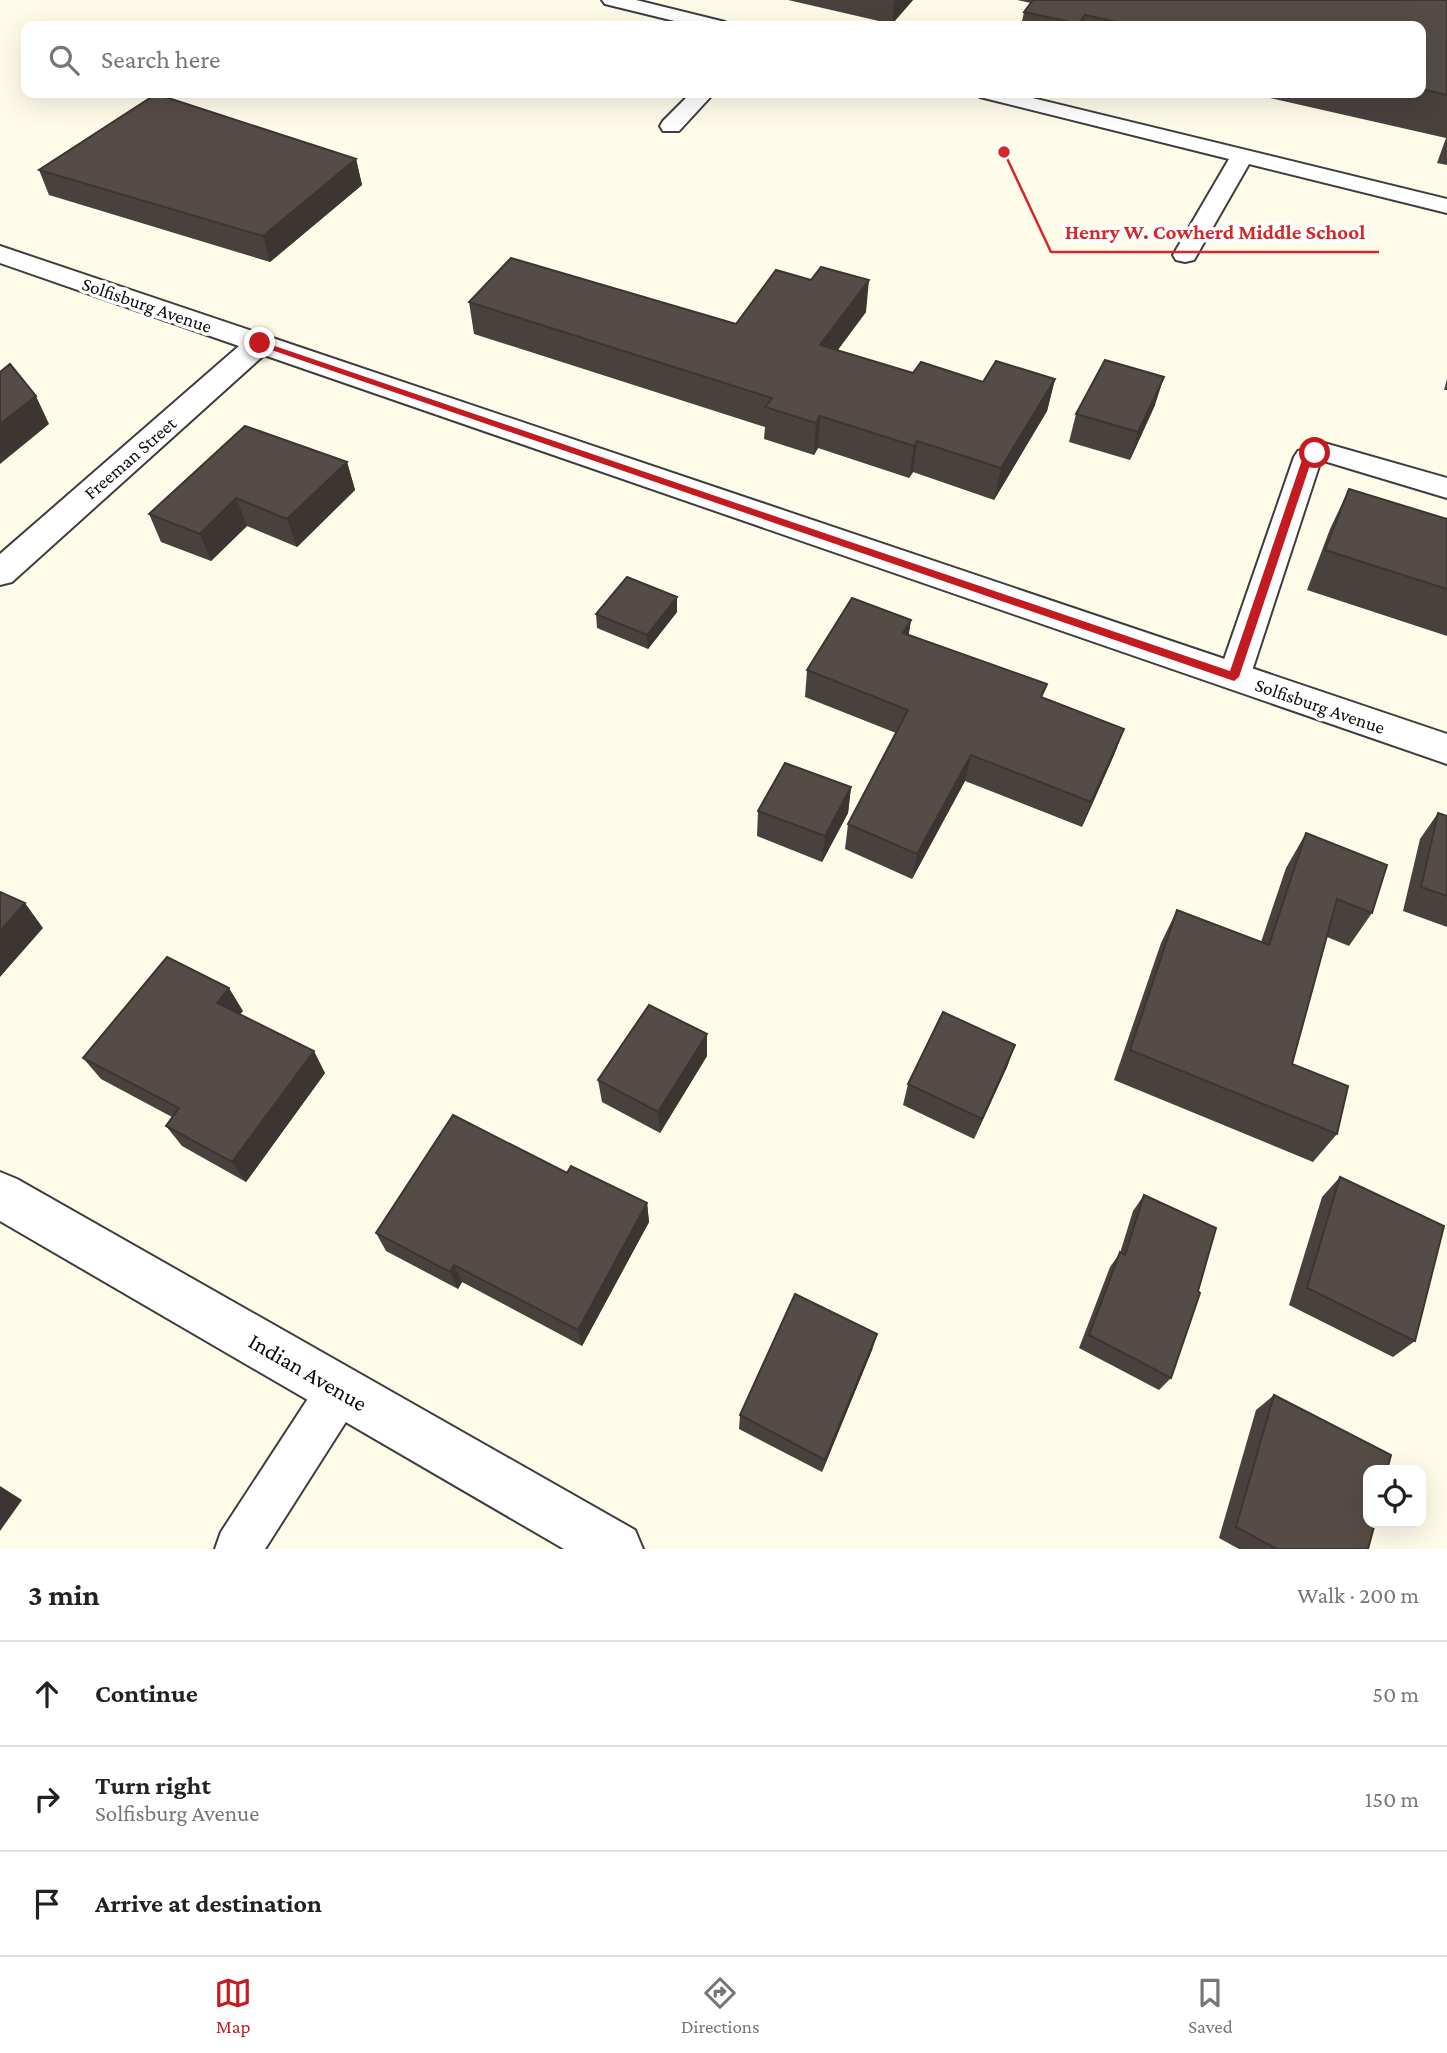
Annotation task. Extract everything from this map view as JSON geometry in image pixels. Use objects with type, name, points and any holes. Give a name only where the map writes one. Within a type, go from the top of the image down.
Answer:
[{"type":"street","name":"Solfisburg Avenue","points":[[0,254],[1447,749]]},
{"type":"street","name":"Freeman Street","points":[[0,573],[260,343]]},
{"type":"street","name":"Indian Avenue","points":[[0,1195],[616,1549]]},
{"type":"lane","points":[[612,0],[698,21]]},
{"type":"lane","points":[[671,126],[698,98]]},
{"type":"lane","points":[[1007,98],[1447,206]]},
{"type":"lane","points":[[1185,255],[1242,156]]},
{"type":"lane","points":[[1234,677],[1308,457],[1324,452],[1447,488]]},
{"type":"lane","points":[[238,1549],[340,1390]]},
{"type":"building","points":[[1033,0],[1447,0],[1447,95],[1426,90],[1426,21],[1112,21],[1085,15],[1081,21],[1065,21],[1024,12]]},
{"type":"building","points":[[150,98],[168,98],[356,159],[263,236],[39,170]]},
{"type":"building","points":[[511,258],[736,324],[776,270],[811,280],[821,267],[869,280],[820,345],[913,373],[921,362],[983,382],[996,361],[1055,379],[1001,468],[917,441],[914,446],[820,416],[816,423],[765,407],[772,398],[469,302]]},
{"type":"building","points":[[1105,360],[1164,377],[1138,432],[1076,414]]},
{"type":"building","points":[[10,364],[36,396],[0,424],[0,372]]},
{"type":"building","points":[[245,426],[347,462],[287,519],[236,498],[200,534],[149,514]]},
{"type":"building","points":[[1349,489],[1447,519],[1447,589],[1325,550]]},
{"type":"building","points":[[627,577],[677,597],[647,635],[596,614]]},
{"type":"building","points":[[852,598],[911,620],[903,633],[1047,684],[1041,697],[1124,729],[1091,802],[971,755],[917,854],[848,824],[908,710],[807,670]]},
{"type":"building","points":[[785,763],[851,787],[825,836],[758,811]]},
{"type":"building","points":[[1438,813],[1447,816],[1447,896],[1421,887]]},
{"type":"building","points":[[1306,833],[1387,865],[1372,913],[1337,899],[1292,1064],[1348,1086],[1337,1134],[1130,1050],[1177,910],[1269,945]]},
{"type":"building","points":[[0,892],[25,903],[0,931]]},
{"type":"building","points":[[167,957],[229,988],[217,1003],[314,1051],[232,1162],[166,1126],[179,1108],[83,1058]]},
{"type":"building","points":[[649,1005],[707,1034],[658,1112],[598,1080]]},
{"type":"building","points":[[943,1012],[1015,1045],[982,1119],[908,1084]]},
{"type":"building","points":[[453,1115],[567,1173],[571,1166],[647,1203],[578,1330],[454,1265],[450,1272],[376,1233]]},
{"type":"building","points":[[1340,1177],[1444,1226],[1415,1341],[1307,1288]]},
{"type":"building","points":[[1144,1195],[1216,1228],[1198,1291],[1200,1293],[1171,1378],[1089,1335],[1120,1252],[1125,1255]]},
{"type":"building","points":[[795,1294],[877,1334],[825,1460],[740,1415]]},
{"type":"building","points":[[1274,1395],[1391,1455],[1388,1465],[1363,1465],[1363,1528],[1374,1528],[1368,1549],[1277,1549],[1236,1527]]},
{"type":"place","name":"Henry W. Cowherd Middle School","points":[[1004,152]]},
{"type":"route","points":[[260,343],[1234,677],[1308,457],[1315,453]]}]
